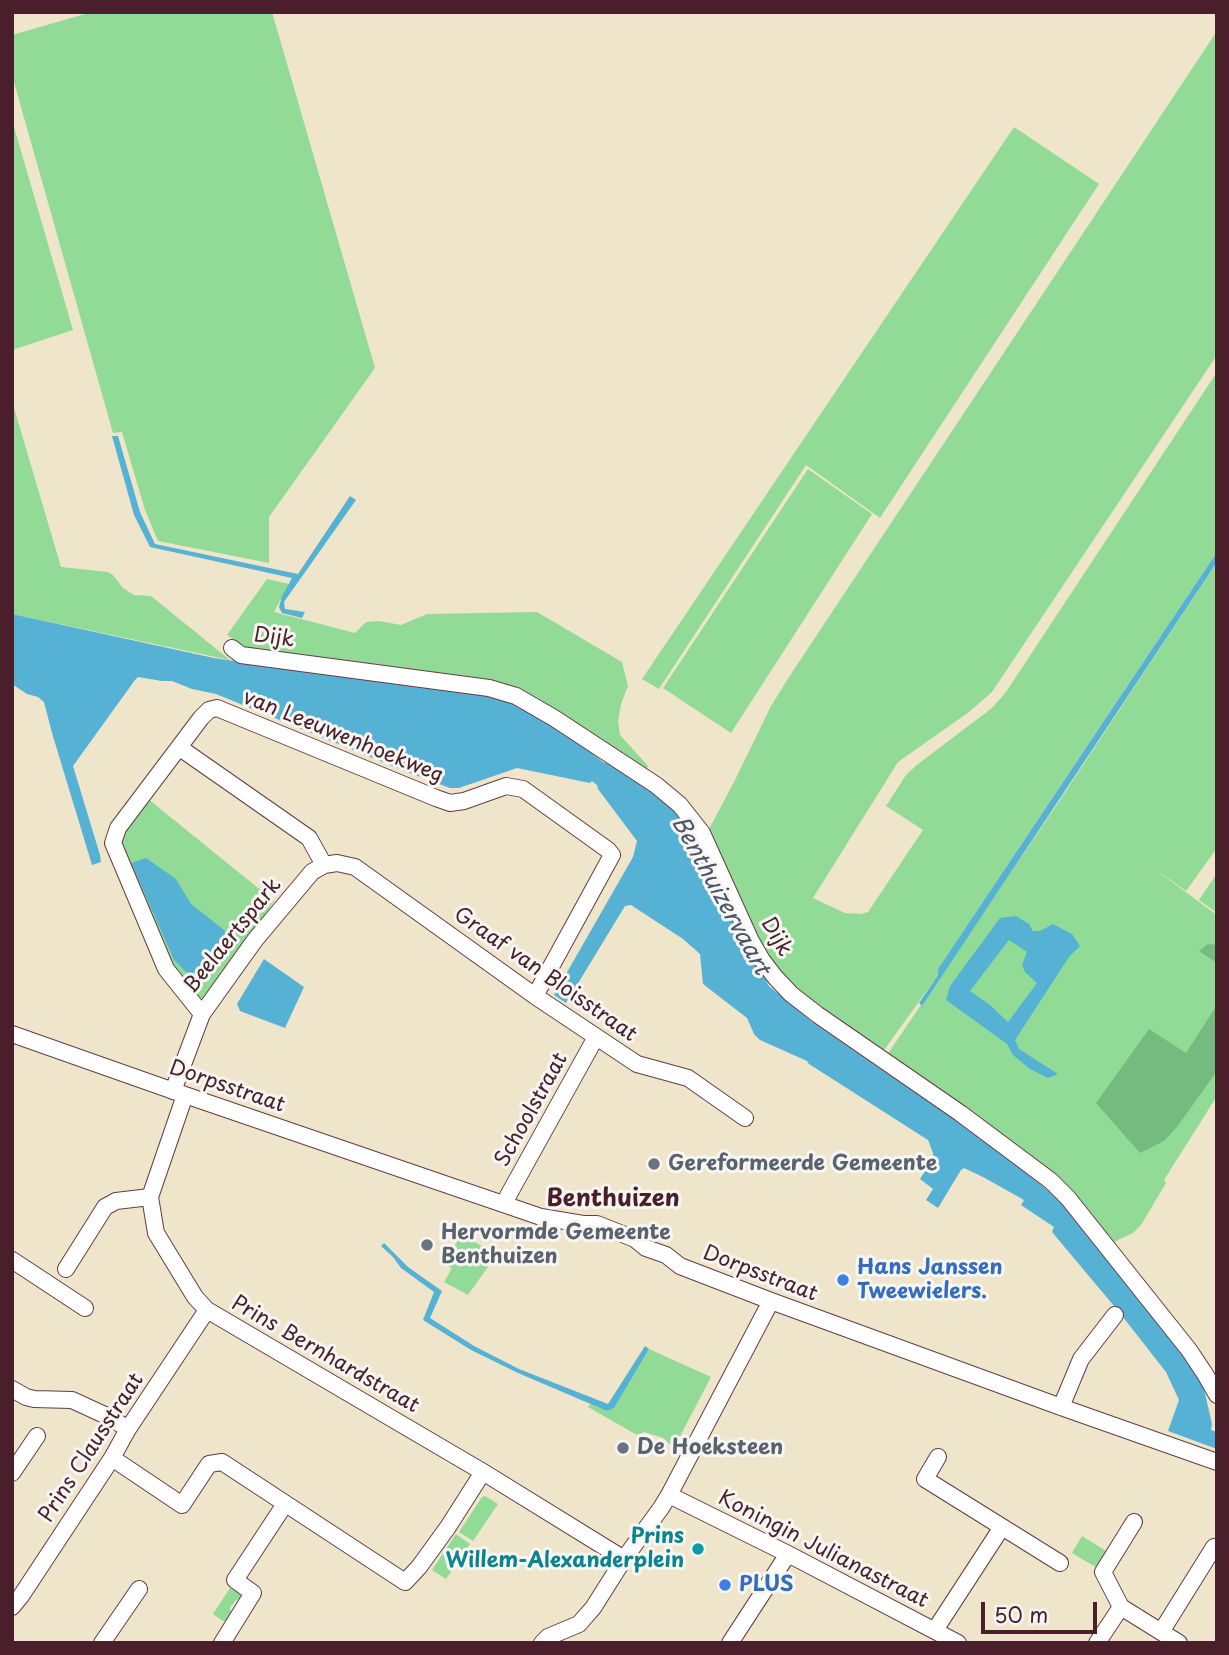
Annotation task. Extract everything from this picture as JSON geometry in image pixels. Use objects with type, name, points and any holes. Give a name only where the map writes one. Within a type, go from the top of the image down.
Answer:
[{"type":"street","name":"Dijk","points":[[232,648],[241,655],[489,688],[516,696],[656,785],[680,805],[702,832],[751,941],[775,977],[818,1016],[960,1113],[1051,1181],[1068,1198],[1189,1350],[1217,1395]]},
{"type":"street","name":"van Leeuwenhoekweg","points":[[209,710],[217,708],[450,803],[464,802],[506,786],[523,789],[608,850],[612,855],[535,996]]},
{"type":"street","name":"Beelaertspark","points":[[209,710],[118,828],[113,844],[166,969],[202,1014],[255,940],[313,872],[324,865]]},
{"type":"street","points":[[180,748],[309,838],[324,865]]},
{"type":"street","name":"Graaf van Bloisstraat","points":[[324,865],[337,863],[355,867],[535,996],[637,1064],[688,1078],[745,1118]]},
{"type":"street","name":"Prins Bernhardstraat","points":[[202,1014],[150,1198],[156,1233],[195,1297],[207,1310],[483,1472],[624,1559]]},
{"type":"street","name":"Dorpsstraat","points":[[12,1034],[541,1217],[597,1224],[635,1239],[646,1248],[666,1255],[680,1266],[771,1301],[1061,1407],[1216,1458]]},
{"type":"street","name":"Schoolstraat","points":[[504,1203],[596,1037]]},
{"type":"street","points":[[66,1269],[105,1207],[116,1201],[150,1198]]},
{"type":"street","points":[[12,1260],[85,1308]]},
{"type":"street","points":[[542,1643],[548,1637],[579,1624],[585,1618],[669,1495],[771,1301]]},
{"type":"street","name":"Prins Clausstraat","points":[[12,1607],[207,1310]]},
{"type":"street","points":[[1061,1407],[1081,1359],[1115,1315]]},
{"type":"street","points":[[12,1389],[34,1399],[62,1398],[84,1404],[128,1429]]},
{"type":"street","points":[[12,1473],[37,1436]]},
{"type":"street","points":[[938,1457],[925,1479],[1060,1563]]},
{"type":"street","points":[[111,1458],[182,1505],[209,1464],[222,1462],[405,1582],[448,1527],[483,1472]]},
{"type":"street","name":"Koningin Julianastraat","points":[[669,1495],[958,1643]]},
{"type":"street","points":[[222,1643],[253,1592],[234,1580],[285,1504]]},
{"type":"street","points":[[1134,1522],[1103,1573],[1121,1607],[1178,1643]]},
{"type":"street","points":[[935,1630],[1002,1527]]},
{"type":"street","points":[[1161,1632],[1214,1547]]},
{"type":"street","points":[[730,1643],[788,1555]]},
{"type":"street","points":[[102,1643],[139,1588]]},
{"type":"street","points":[[1097,1643],[1121,1607]]},
{"type":"green space","points":[[92,12],[272,12],[375,368],[269,517],[269,563],[158,541],[145,510],[122,432],[113,433],[12,75],[12,35]]},
{"type":"green space","points":[[1217,31],[1217,355],[992,692],[969,712],[898,762],[813,898],[845,913],[868,912],[923,830],[886,806],[906,775],[992,708],[1006,692],[1217,372],[1217,552],[938,969],[938,975],[882,1053],[821,1009],[771,965],[707,833],[771,706],[791,674]]},
{"type":"green space","points":[[12,120],[73,330],[12,350]]},
{"type":"green space","points":[[1014,127],[1099,184],[880,518],[806,465],[659,689],[642,679]]},
{"type":"green space","points":[[12,401],[61,567],[108,572],[134,595],[151,596],[230,660],[12,614]]},
{"type":"green space","points":[[808,469],[872,514],[731,733],[663,688]]},
{"type":"green space","points":[[1217,562],[1217,848],[1186,891],[1150,866],[1217,915],[1217,1096],[1164,1180],[1166,1183],[1141,1225],[1133,1233],[1114,1242],[1062,1184],[887,1055]]},
{"type":"green space","points":[[267,579],[289,584],[274,612],[355,633],[366,622],[379,621],[401,625],[427,614],[537,612],[622,662],[628,686],[618,721],[620,735],[648,766],[646,770],[516,688],[504,684],[251,651],[227,635]]},
{"type":"green space","points":[[147,798],[274,901],[209,998],[195,998],[169,962],[119,839]]},
{"type":"green space","points":[[1217,873],[1217,913],[1199,900]]},
{"type":"green space","points":[[1208,944],[1217,945],[1217,963],[1199,951]]},
{"type":"green space","points":[[1217,1005],[1217,1071],[1164,1141],[1140,1153],[1096,1103],[1149,1029],[1186,1053]]},
{"type":"green space","points":[[461,1235],[497,1254],[468,1295],[444,1282],[452,1268],[444,1264]]},
{"type":"green space","points":[[649,1349],[711,1377],[674,1448],[663,1438],[644,1432],[637,1435],[588,1407],[590,1404],[607,1411],[614,1407]]},
{"type":"green space","points":[[485,1496],[498,1504],[473,1541],[459,1532]]},
{"type":"green space","points":[[456,1534],[470,1544],[446,1579],[432,1570]]},
{"type":"green space","points":[[1082,1536],[1106,1551],[1097,1568],[1072,1553]]},
{"type":"green space","points":[[230,1588],[239,1592],[241,1597],[230,1608],[232,1616],[229,1621],[223,1621],[213,1614]]},
{"type":"water","points":[[112,436],[118,436],[140,512],[155,544],[298,574],[350,496],[356,500],[284,602],[285,609],[305,612],[302,618],[282,613],[279,607],[292,578],[150,547],[134,515]]},
{"type":"water","points":[[1217,552],[1217,562],[922,1006],[919,1003],[938,975],[938,969]]},
{"type":"water","name":"Benthuizervaart","points":[[12,614],[214,658],[507,698],[653,792],[691,828],[769,986],[812,1022],[997,1149],[1067,1206],[1195,1370],[1204,1389],[1211,1430],[1217,1432],[1217,1449],[1168,1431],[1179,1400],[1166,1372],[1052,1232],[1054,1227],[1021,1205],[1024,1200],[964,1168],[938,1208],[926,1200],[933,1189],[920,1179],[933,1159],[928,1140],[807,1061],[760,1040],[754,1034],[747,1018],[703,984],[700,954],[683,939],[631,905],[625,906],[566,1003],[554,995],[633,857],[637,841],[592,781],[590,783],[517,768],[459,788],[450,788],[216,694],[172,681],[138,677],[73,766],[100,855],[101,862],[92,865],[44,702],[12,684]]},
{"type":"water","points":[[146,858],[176,879],[191,904],[229,934],[212,975],[204,978],[186,972],[174,960],[131,863]]},
{"type":"water","points":[[1016,916],[1029,924],[1033,931],[1040,931],[1053,924],[1072,934],[1080,946],[1069,957],[1015,1040],[1019,1049],[1058,1074],[1048,1078],[1030,1069],[1013,1055],[1007,1044],[946,1000],[950,986],[1000,918]],"holes":[[[1009,940],[1027,952],[1022,965],[1025,972],[1037,983],[1008,1022],[970,991]]]},
{"type":"water","points":[[264,959],[304,987],[285,1028],[240,1011],[237,1004]]},
{"type":"water","points":[[384,1243],[408,1267],[442,1291],[430,1318],[474,1346],[519,1369],[608,1404],[645,1346],[649,1349],[614,1408],[607,1411],[471,1350],[423,1320],[434,1292],[401,1268],[381,1246]]},
{"type":"place","name":"Gereformeerde Gemeente","points":[[654,1164]]},
{"type":"place","name":"Hervormde Gemeente Benthuizen","points":[[427,1245]]},
{"type":"place","name":"Hans Janssen Tweewielers.","points":[[843,1280]]},
{"type":"place","name":"De Hoeksteen","points":[[623,1448]]},
{"type":"place","name":"Prins Willem-Alexanderplein","points":[[698,1549]]},
{"type":"place","name":"PLUS","points":[[725,1585]]},
{"type":"district","name":"Benthuizen","points":[[613,1199]]}]
